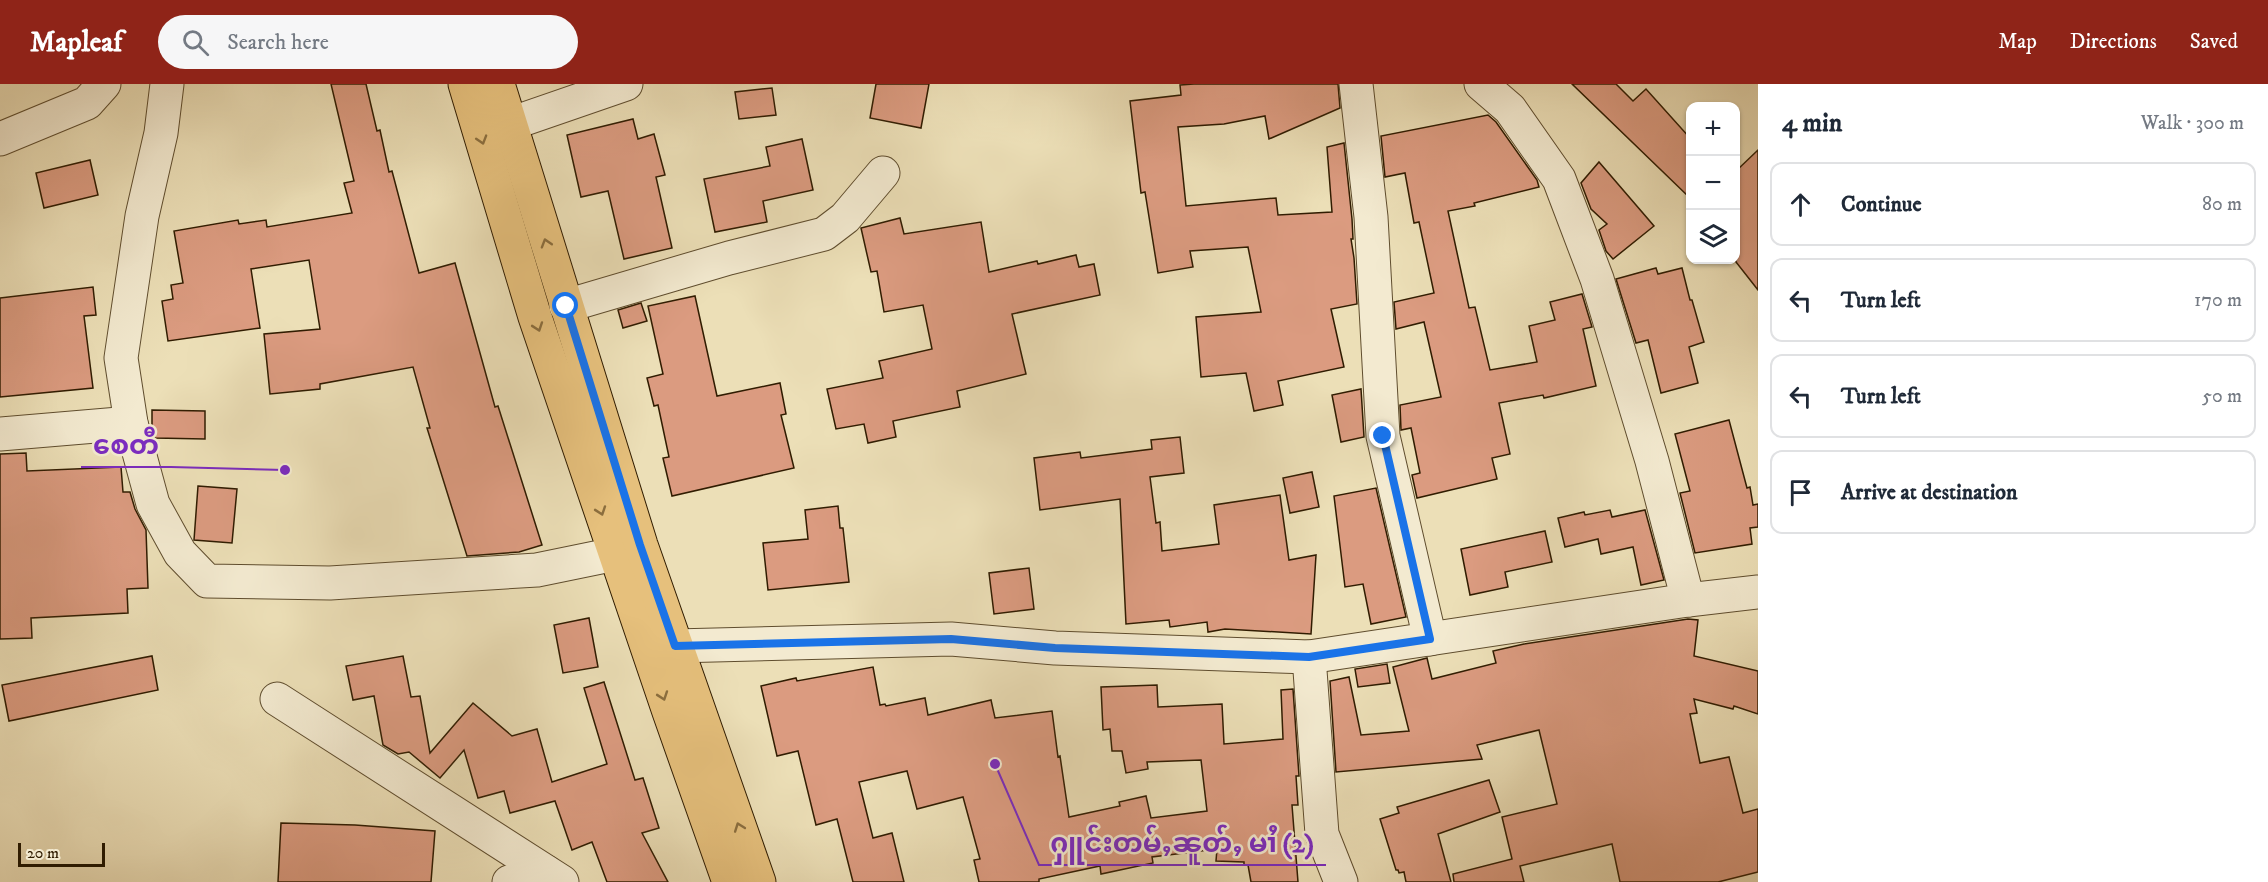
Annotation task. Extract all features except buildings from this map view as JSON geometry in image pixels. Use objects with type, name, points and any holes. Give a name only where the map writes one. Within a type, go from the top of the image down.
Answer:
[{"type":"main road","points":[[465,84],[535,317],[729,882]]},
{"type":"main road","points":[[498,84],[640,545],[759,882]]},
{"type":"street","points":[[0,139],[87,103],[104,84]]},
{"type":"street","points":[[167,84],[161,133],[142,216],[121,358],[131,423],[153,504],[180,553],[207,581],[330,583],[537,570],[615,554]]},
{"type":"street","points":[[510,124],[626,84]]},
{"type":"street","points":[[1356,84],[1371,218],[1383,436],[1430,639]]},
{"type":"street","points":[[1481,84],[1510,109],[1559,179],[1601,291],[1652,461],[1688,600]]},
{"type":"street","points":[[566,306],[729,258],[824,234],[845,218],[883,173]]},
{"type":"street","points":[[0,434],[131,423]]},
{"type":"street","points":[[675,646],[951,639],[1055,648],[1309,657],[1688,600],[1758,592]]},
{"type":"street","points":[[1309,657],[1322,834],[1341,882]]},
{"type":"street","points":[[277,699],[554,877]]},
{"type":"street","points":[[509,882],[554,877]]},
{"type":"place","name":"စေတီ","points":[[285,470]]},
{"type":"place","name":"ႁူင်းတမ်ႇၼူတ်ႇ မၢႆ (2)","points":[[995,764]]},
{"type":"route","points":[[566,306],[640,545],[675,646],[951,639],[1055,648],[1309,657],[1430,639],[1383,436]]}]
